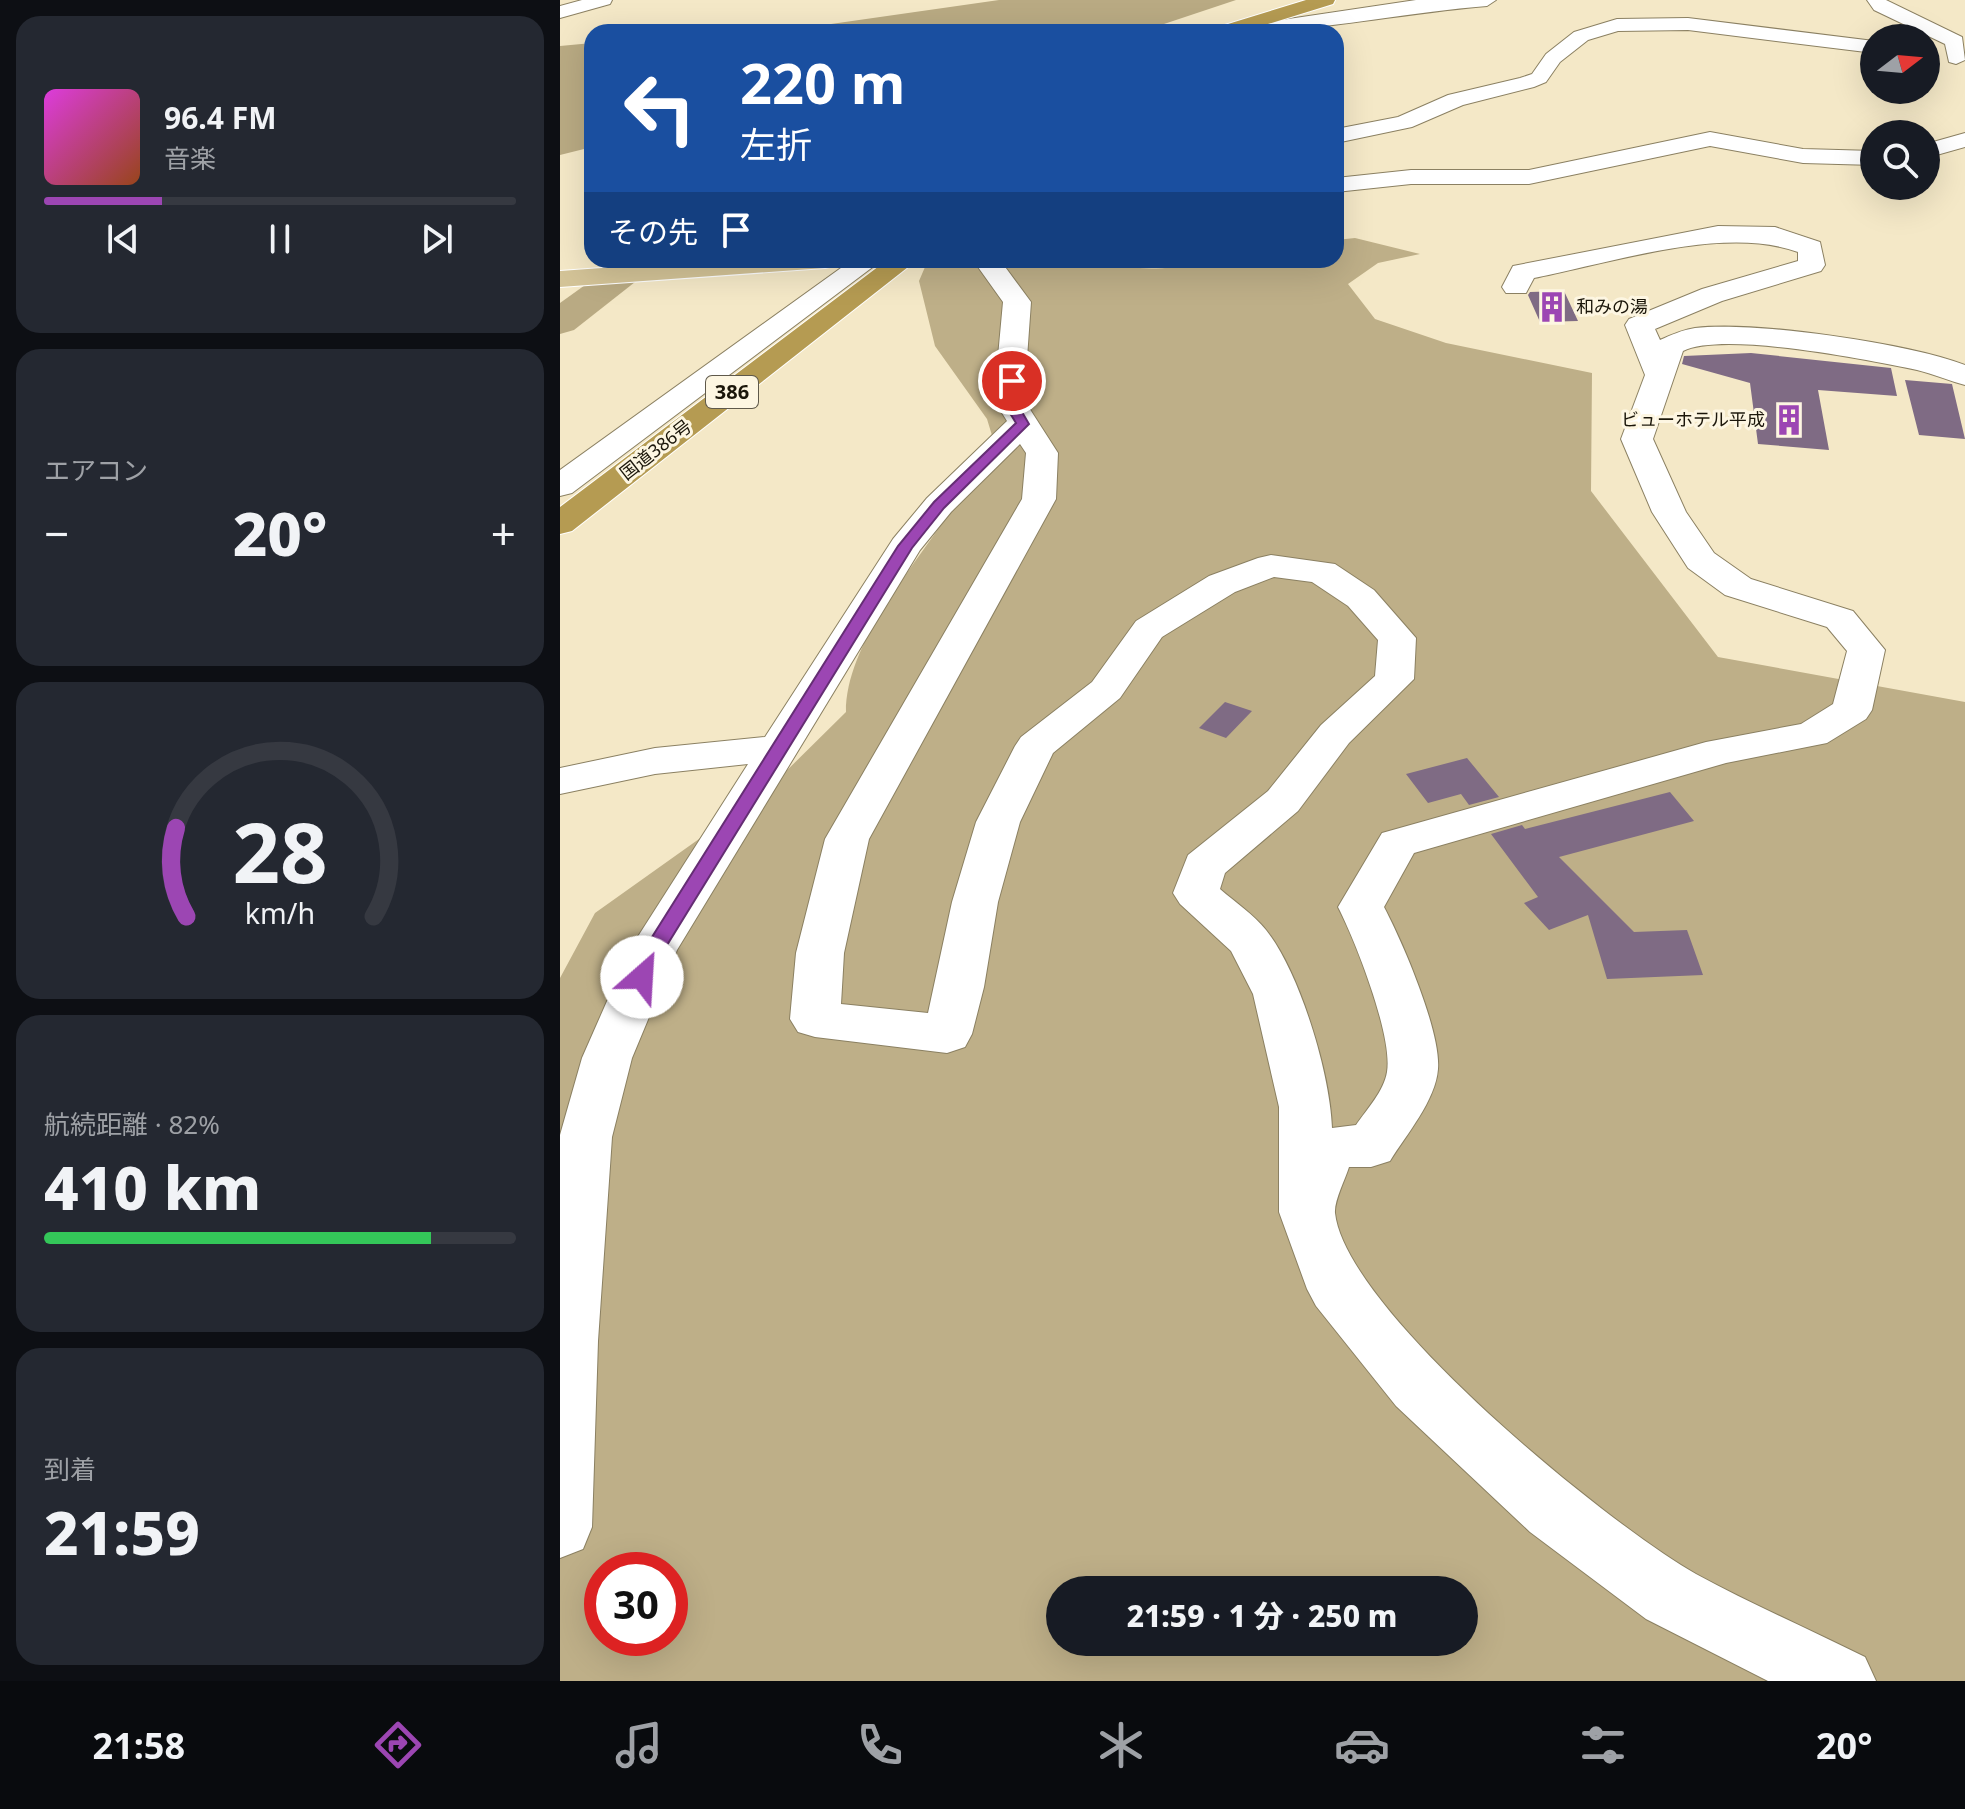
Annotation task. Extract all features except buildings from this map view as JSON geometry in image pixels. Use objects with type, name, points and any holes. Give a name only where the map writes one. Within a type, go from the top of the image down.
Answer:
[{"type":"highway","points":[[1248,24],[1326,0]]},
{"type":"highway","name":"国道386号","points":[[560,524],[894,268]]},
{"type":"main road","points":[[560,279],[713,268]]},
{"type":"street","points":[[560,12],[603,0]]},
{"type":"street","points":[[1314,24],[1416,6],[1487,0]]},
{"type":"street","points":[[1876,0],[1881,6],[1955,41],[1954,58]]},
{"type":"street","points":[[1344,134],[1404,122],[1456,100],[1527,83],[1539,78],[1565,46],[1581,36],[1617,25],[1688,24],[1860,45]]},
{"type":"street","points":[[1344,184],[1411,177],[1545,176],[1710,139],[1803,156],[1860,158]]},
{"type":"street","points":[[1940,147],[1965,140]]},
{"type":"street","points":[[1516,287],[1523,272],[1718,234],[1775,235],[1811,248],[1812,265],[1712,295],[1639,325],[1660,375]]},
{"type":"street","points":[[560,486],[858,268]]},
{"type":"street","points":[[992,268],[1017,302],[1009,400],[1042,453],[1039,499],[847,839],[820,953],[815,1019],[947,1034],[960,987],[975,902],[998,822],[1036,746],[1106,690],[1149,629],[1210,591],[1271,566],[1322,572],[1361,598],[1397,638],[1394,679],[1335,734],[1283,801],[1204,866],[1196,893],[1249,941],[1277,994],[1305,1107],[1307,1212],[1336,1289],[1417,1387],[1553,1510],[1670,1596],[1841,1681]]},
{"type":"street","points":[[1307,1212],[1327,1154],[1341,1146],[1371,1146],[1413,1071],[1408,1030],[1383,965],[1373,925],[1361,907],[1398,843],[1721,751],[1813,734],[1852,710],[1866,650],[1840,619],[1738,587],[1701,560],[1669,512],[1637,439],[1670,346],[1693,336],[1738,337],[1917,360],[1952,367],[1965,376]]},
{"type":"street","points":[[560,1527],[568,1341],[586,1137],[607,1058],[654,949],[905,546],[939,505],[1022,424]]},
{"type":"street","points":[[560,781],[655,761],[781,748]]},
{"type":"shaded area","points":[[999,0],[1236,0],[1164,24],[831,24]]},
{"type":"shaded area","points":[[584,44],[584,149],[560,155],[560,46]]},
{"type":"shaded area","points":[[1355,238],[1420,254],[1378,263],[1348,284],[1375,319],[1446,343],[1592,373],[1591,491],[1718,657],[1965,702],[1965,1681],[560,1681],[560,978],[595,913],[765,792],[846,712],[849,687],[868,635],[994,442],[987,419],[935,346],[919,281],[925,268],[1344,268],[1344,239]]},
{"type":"waterway","points":[[560,322],[633,268]]},
{"type":"place","name":"和みの湯","points":[[1552,307]]},
{"type":"place","name":"ビューホテル平成","points":[[1789,420]]},
{"type":"route","points":[[642,977],[654,949],[905,546],[939,505],[1022,424],[1009,400],[1012,381]]}]
